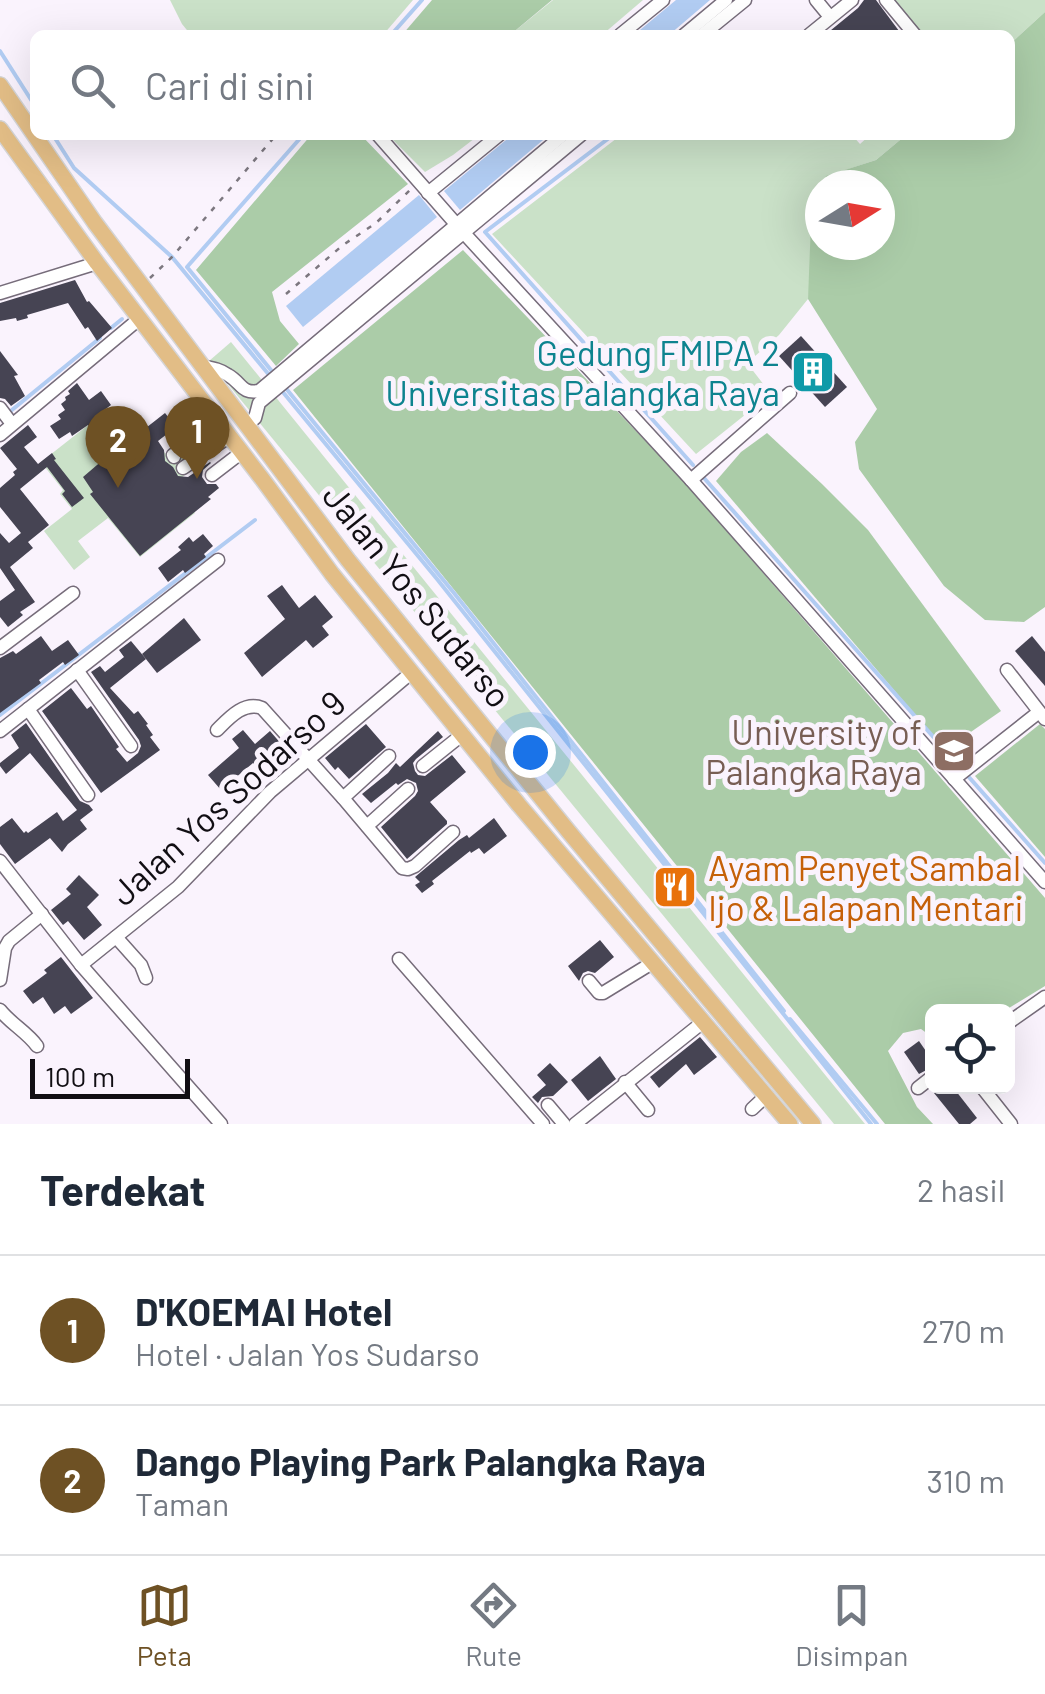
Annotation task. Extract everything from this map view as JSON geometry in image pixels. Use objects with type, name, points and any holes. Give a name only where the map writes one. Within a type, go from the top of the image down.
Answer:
[{"type":"main road","name":"Jalan Yos Sudarso","points":[[0,85],[30,129]]},
{"type":"main road","name":"Jalan Yos Sudarso","points":[[0,130],[332,574],[573,870],[766,1095],[782,1121]]},
{"type":"main road","name":"Jalan Yos Sudarso","points":[[37,140],[348,560],[813,1124]]},
{"type":"main road","points":[[53,201],[70,188]]},
{"type":"main road","points":[[554,844],[569,832]]},
{"type":"street","points":[[626,30],[663,0]]},
{"type":"street","points":[[690,30],[726,0]]},
{"type":"street","points":[[708,30],[745,0]]},
{"type":"street","points":[[816,0],[833,15]]},
{"type":"street","points":[[826,0],[833,15]]},
{"type":"street","points":[[815,30],[852,0]]},
{"type":"street","points":[[886,0],[911,30]]},
{"type":"street","points":[[382,140],[960,774],[1045,882]]},
{"type":"street","points":[[423,187],[492,140]]},
{"type":"street","points":[[248,426],[259,403],[557,140]]},
{"type":"street","points":[[202,366],[230,375],[245,391],[259,390],[574,140]]},
{"type":"street","points":[[0,294],[97,263]]},
{"type":"street","points":[[0,435],[139,319]]},
{"type":"street","points":[[691,480],[790,393]]},
{"type":"street","points":[[0,408],[12,424]]},
{"type":"street","points":[[218,421],[173,455],[178,462],[230,436]]},
{"type":"street","points":[[212,475],[242,452]]},
{"type":"street","points":[[0,731],[218,560]]},
{"type":"street","points":[[0,648],[73,593]]},
{"type":"street","points":[[77,670],[132,746]]},
{"type":"street","points":[[960,774],[1042,716],[1007,670]]},
{"type":"street","name":"Jalan Yos Sodarso 9","points":[[80,965],[184,881],[270,792],[412,672]]},
{"type":"street","points":[[218,730],[242,709],[258,706],[344,798],[402,868],[415,866],[453,832]]},
{"type":"street","points":[[28,709],[88,794]]},
{"type":"street","points":[[423,766],[463,734]]},
{"type":"street","points":[[344,798],[389,756]]},
{"type":"street","points":[[367,826],[408,789]]},
{"type":"street","points":[[0,860],[80,965],[221,1124]]},
{"type":"street","points":[[0,980],[5,948],[42,914]]},
{"type":"street","points":[[116,937],[141,965],[146,978]]},
{"type":"street","points":[[399,960],[543,1124]]},
{"type":"street","points":[[589,981],[599,992],[607,992],[652,963]]},
{"type":"street","points":[[1015,1019],[1045,997]]},
{"type":"street","points":[[0,1010],[37,1046]]},
{"type":"street","points":[[575,1124],[592,1119],[626,1082],[703,1022]]},
{"type":"street","points":[[626,1082],[648,1110]]},
{"type":"street","points":[[918,1088],[925,1082]]},
{"type":"street","points":[[987,1094],[1011,1124]]},
{"type":"street","points":[[752,1110],[766,1095]]},
{"type":"street","points":[[548,1105],[564,1124]]},
{"type":"path","points":[[159,271],[272,140]]},
{"type":"path","points":[[286,294],[343,245],[423,187]]},
{"type":"green space","points":[[170,0],[413,0],[387,30],[187,30]]},
{"type":"green space","points":[[432,0],[552,0],[516,30],[406,30]]},
{"type":"green space","points":[[553,0],[643,0],[608,30],[516,30]]},
{"type":"green space","points":[[888,0],[1045,0],[1045,12],[1015,39],[1015,30],[912,30]]},
{"type":"green space","points":[[1045,12],[1045,607],[1024,622],[985,620],[944,586],[859,469],[855,442],[877,409],[808,299],[810,260],[895,260],[895,170],[845,170],[876,160],[900,140],[1015,140],[1015,39]]},
{"type":"green space","points":[[307,140],[366,140],[408,184],[272,292],[280,321],[299,344],[276,366],[196,270]]},
{"type":"green space","points":[[393,140],[472,140],[453,155],[425,172]]},
{"type":"green space","points":[[614,140],[856,140],[860,144],[864,140],[900,140],[876,160],[845,170],[805,170],[805,260],[814,260],[808,299],[779,335],[747,363],[767,389],[765,399],[696,454],[492,234]]},
{"type":"green space","points":[[463,250],[678,475],[1045,898],[1045,986],[1015,1004],[925,1004],[925,1032],[921,1029],[903,1033],[888,1051],[917,1107],[933,1124],[885,1124],[293,390]]},
{"type":"green space","points":[[231,342],[865,1124],[834,1124],[209,361]]},
{"type":"green space","points":[[106,411],[148,464],[208,422],[225,445],[173,484],[195,513],[140,557],[108,518],[78,541],[90,557],[74,570],[44,531],[72,509],[41,462]]},
{"type":"green space","points":[[767,433],[868,530],[1001,711],[945,750],[716,481],[741,452]]},
{"type":"green space","points":[[1040,724],[1045,729],[1045,857],[975,776]]},
{"type":"water","points":[[676,0],[710,0],[675,30],[640,30]]},
{"type":"water","points":[[506,140],[543,140],[460,210],[444,191]]},
{"type":"water","points":[[419,195],[437,217],[303,327],[286,306]]},
{"type":"building","points":[[864,0],[876,0],[898,30],[831,30]]},
{"type":"building","points":[[75,280],[87,302],[112,328],[97,341],[68,303],[17,321],[0,321],[0,303]]},
{"type":"building","name":"Gedung FMIPA 2 Universitas Palangka Raya","points":[[801,336],[847,387],[825,407],[779,356]]},
{"type":"building","points":[[0,351],[18,375],[14,376],[25,396],[11,406],[0,398]]},
{"type":"building","points":[[77,383],[89,400],[101,391],[111,405],[103,411],[128,442],[165,413],[176,427],[158,441],[165,461],[178,476],[188,477],[211,463],[202,477],[207,484],[219,488],[208,497],[211,499],[140,556],[90,494],[93,492],[83,477],[111,453],[88,425],[59,439],[50,426],[61,419],[58,415],[65,410],[61,404]]},
{"type":"building","points":[[28,425],[37,437],[24,447],[38,464],[52,453],[84,498],[72,507],[47,467],[20,489],[49,525],[28,542],[33,548],[10,567],[35,602],[8,627],[0,617],[0,601],[15,590],[0,568],[0,533],[9,543],[21,533],[0,507],[0,488],[17,469],[0,448]]},
{"type":"building","points":[[203,534],[213,546],[204,554],[206,557],[168,582],[158,568],[181,550],[178,547],[189,537],[193,542]]},
{"type":"building","points":[[282,585],[299,608],[315,595],[333,617],[322,626],[329,635],[313,648],[306,640],[262,677],[244,653],[285,619],[267,596]]},
{"type":"building","points":[[184,618],[201,640],[157,673],[142,654]]},
{"type":"building","points":[[41,636],[52,651],[68,640],[79,655],[65,665],[63,662],[0,713],[0,658],[13,651],[16,654]]},
{"type":"building","points":[[1032,636],[1045,652],[1045,686],[1015,651]]},
{"type":"building","points":[[131,641],[146,659],[110,688],[134,714],[138,711],[160,750],[101,793],[42,711],[71,688],[87,709],[91,706],[127,762],[138,753],[139,740],[91,672],[100,666],[105,672],[124,657],[119,650]]},
{"type":"building","points":[[26,723],[80,801],[93,810],[80,820],[87,829],[62,852],[50,838],[15,864],[0,844],[0,827],[12,818],[28,833],[57,812],[63,821],[77,810],[30,753],[6,774],[0,766],[19,748],[11,735]]},
{"type":"building","points":[[366,724],[386,747],[349,779],[325,758]]},
{"type":"building","points":[[243,730],[255,744],[270,731],[289,753],[283,758],[278,753],[259,770],[253,763],[221,790],[208,775],[239,748],[232,739]]},
{"type":"building","points":[[438,731],[443,737],[416,759],[415,771],[425,776],[452,755],[466,772],[430,802],[447,824],[407,859],[381,827],[415,796],[416,783],[407,779],[396,783],[371,803],[362,794],[396,763],[400,767]]},
{"type":"building","points":[[494,818],[507,836],[484,854],[479,848],[470,851],[422,893],[415,885],[420,882],[415,877],[459,840],[467,835],[469,838]]},
{"type":"building","points":[[79,875],[99,895],[87,907],[102,925],[84,940],[68,921],[63,925],[51,910],[71,894],[66,889]]},
{"type":"building","points":[[600,940],[614,957],[595,973],[583,973],[579,981],[568,966]]},
{"type":"building","points":[[61,957],[93,998],[71,1014],[65,1006],[54,1014],[43,997],[33,1004],[23,991]]},
{"type":"building","points":[[700,1037],[717,1057],[694,1075],[686,1064],[659,1088],[650,1077]]},
{"type":"building","points":[[919,1041],[925,1050],[925,1071],[919,1074],[904,1052]]},
{"type":"building","points":[[600,1056],[616,1079],[588,1101],[571,1080]]},
{"type":"building","points":[[550,1063],[568,1082],[538,1103],[532,1097],[546,1085],[537,1075]]},
{"type":"building","points":[[935,1094],[958,1094],[977,1118],[970,1124],[959,1124]]},
{"type":"waterway","points":[[395,30],[422,0]]},
{"type":"waterway","points":[[0,51],[30,98]]},
{"type":"waterway","points":[[56,140],[74,168],[172,257],[270,376]]},
{"type":"waterway","points":[[275,375],[187,267],[299,140]]},
{"type":"waterway","points":[[606,140],[485,232],[693,465]]},
{"type":"waterway","points":[[111,328],[122,319]]},
{"type":"waterway","points":[[7,414],[100,338]]},
{"type":"waterway","points":[[284,386],[454,593],[784,1011]]},
{"type":"waterway","points":[[282,391],[437,579],[871,1124]]},
{"type":"waterway","points":[[704,478],[1045,863]]},
{"type":"waterway","points":[[0,715],[255,520]]},
{"type":"waterway","points":[[790,1019],[877,1124]]},
{"type":"place","name":"Gedung FMIPA 2 Universitas Palangka Raya","points":[[813,372]]},
{"type":"place","name":"D'KOEMAI Hotel","points":[[197,479]]},
{"type":"place","name":"Dango Playing Park Palangka Raya","points":[[118,488]]},
{"type":"place","name":"University of Palangka Raya","points":[[954,751]]},
{"type":"place","name":"Ayam Penyet Sambal Ijo & Lalapan Mentari","points":[[675,887]]}]
